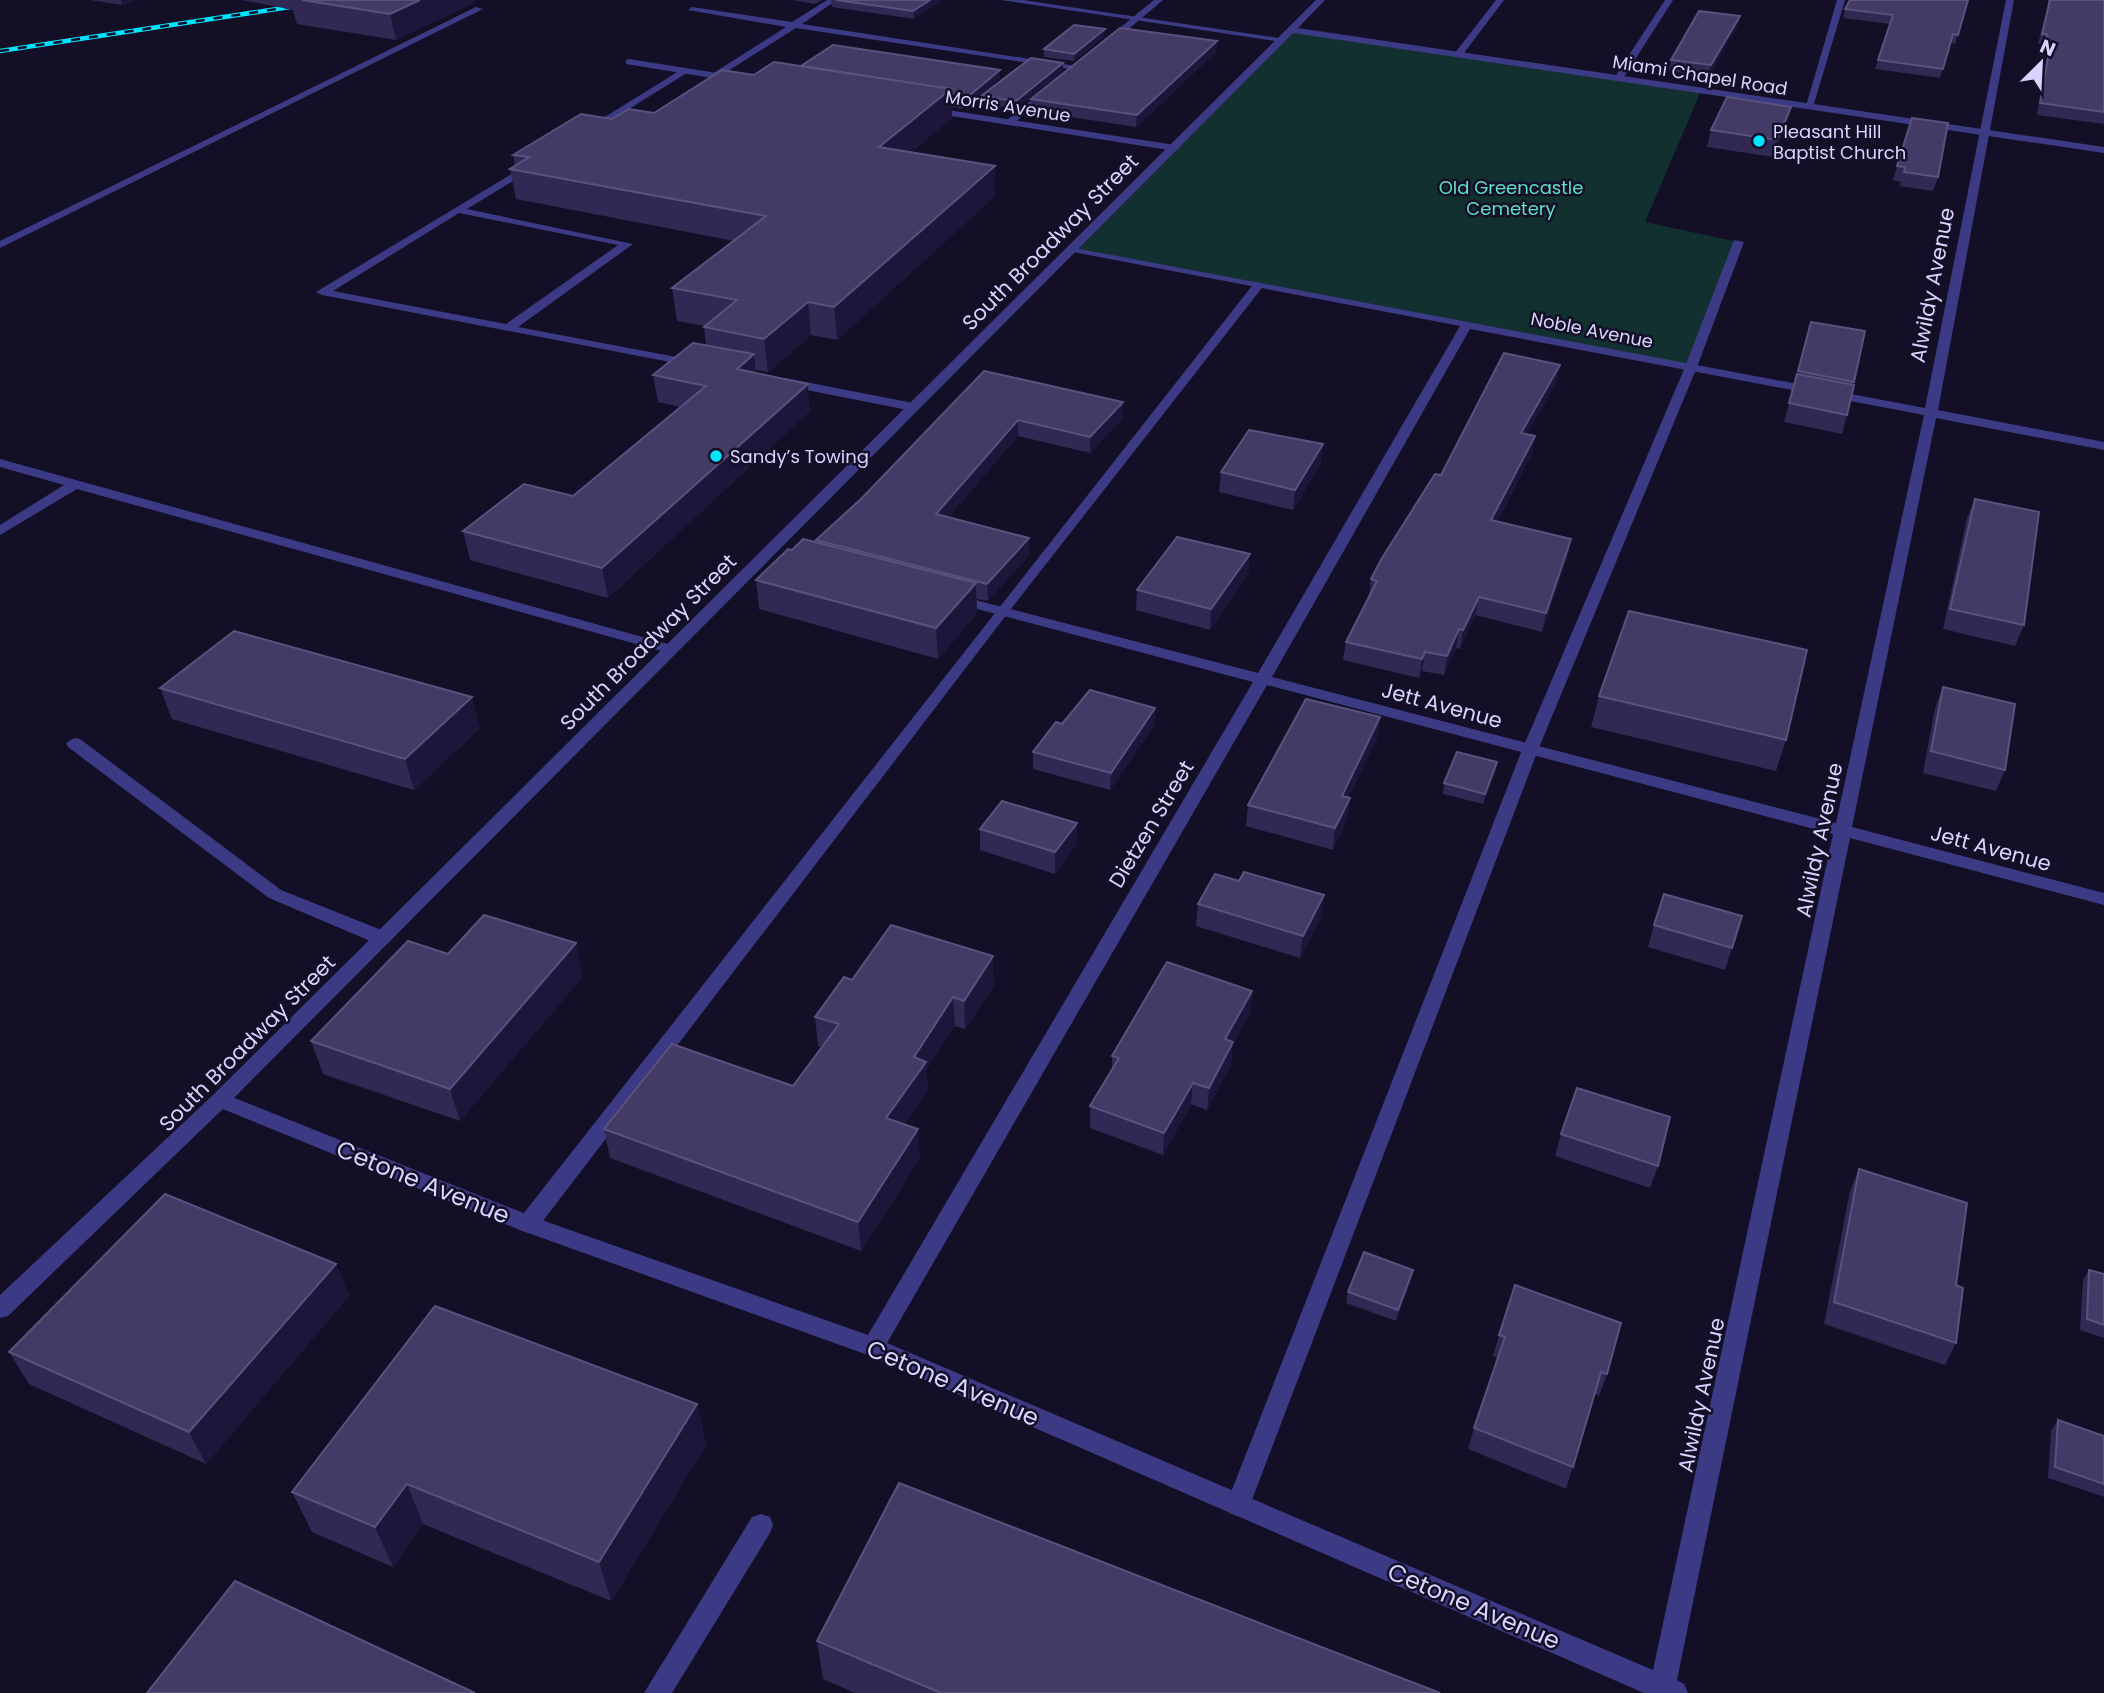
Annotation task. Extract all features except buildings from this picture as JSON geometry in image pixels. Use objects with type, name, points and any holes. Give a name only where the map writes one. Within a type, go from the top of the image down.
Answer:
[{"type":"street","points":[[715,76],[833,0]]},
{"type":"street","name":"Miami Chapel Road","points":[[1005,0],[1458,55],[2104,150]]},
{"type":"street","points":[[1097,51],[1159,0]]},
{"type":"street","name":"South Broadway Street","points":[[0,1309],[220,1100],[670,649],[776,553],[913,407],[1321,0]]},
{"type":"street","points":[[1458,55],[1500,0]]},
{"type":"street","points":[[1619,78],[1669,0]]},
{"type":"street","points":[[1808,107],[1841,0]]},
{"type":"street","name":"Alwildy Avenue","points":[[1669,1690],[1931,412],[2010,0]]},
{"type":"street","points":[[0,245],[479,9]]},
{"type":"street","points":[[692,10],[1077,67]]},
{"type":"street","points":[[1067,75],[1087,59]]},
{"type":"street","points":[[629,62],[742,80]]},
{"type":"street","points":[[583,134],[685,71]]},
{"type":"street","points":[[1010,122],[1058,83]]},
{"type":"street","name":"Morris Avenue","points":[[916,108],[1175,148]]},
{"type":"street","points":[[537,162],[322,292],[710,368]]},
{"type":"street","points":[[457,210],[627,244],[507,328]]},
{"type":"street","points":[[1238,1505],[1530,750],[1691,367],[1738,242]]},
{"type":"street","name":"Noble Avenue","points":[[1073,249],[2104,446]]},
{"type":"street","points":[[528,1224],[1002,611],[1259,284]]},
{"type":"street","name":"Dietzen Street","points":[[873,1348],[1167,841],[1264,680],[1467,324]]},
{"type":"street","points":[[778,381],[913,407]]},
{"type":"street","points":[[0,463],[670,649]]},
{"type":"street","points":[[0,531],[75,484]]},
{"type":"street","name":"Jett Avenue","points":[[937,594],[2104,899]]},
{"type":"street","points":[[74,743],[275,894],[382,938]]},
{"type":"street","name":"Cetone Avenue","points":[[220,1100],[528,1224],[873,1348],[1669,1690]]},
{"type":"street","points":[[657,1693],[761,1525]]},
{"type":"green space","name":"Old Greencastle Cemetery","points":[[1291,30],[1701,91],[1645,222],[1738,242],[1691,367],[1073,249]]},
{"type":"railway","points":[[0,51],[336,0]]},
{"type":"place","name":"Pleasant Hill Baptist Church","points":[[1759,141]]},
{"type":"place","name":"Sandy’s Towing","points":[[716,456]]}]
